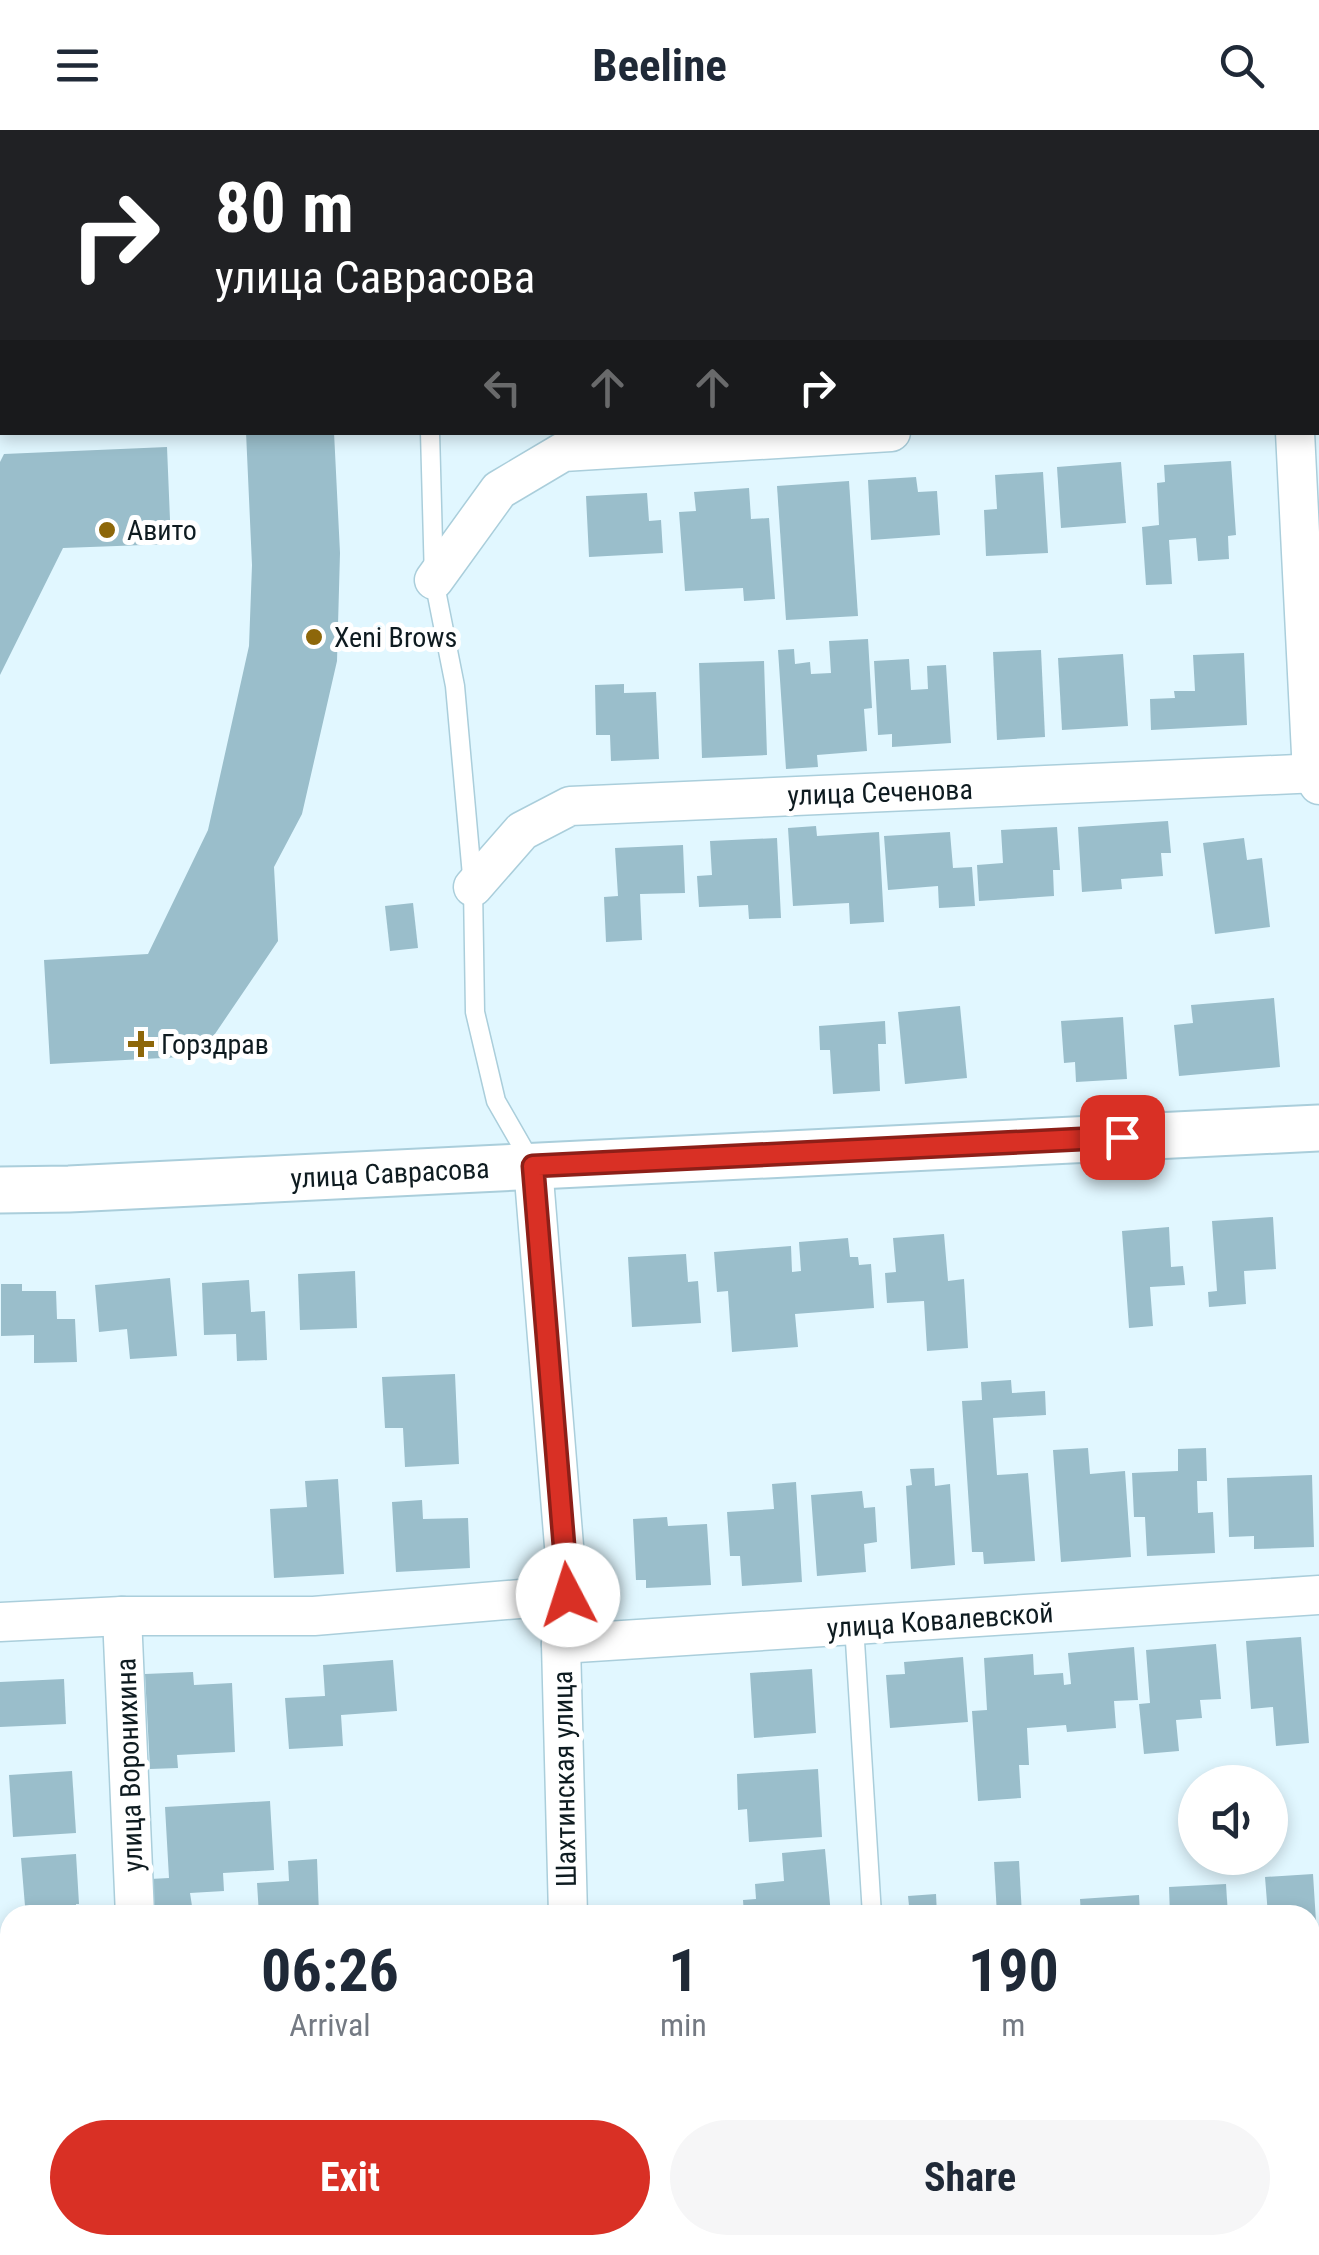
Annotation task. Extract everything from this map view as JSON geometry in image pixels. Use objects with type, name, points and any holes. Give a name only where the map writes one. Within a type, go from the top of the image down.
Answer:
[{"type":"street","points":[[434,580],[499,490],[562,452],[842,435]]},
{"type":"street","points":[[1295,435],[1317,777]]},
{"type":"street","name":"улица Сеченова","points":[[473,887],[522,831],[570,806],[1317,777]]},
{"type":"street","name":"улица Саврасова","points":[[0,1190],[107,1188],[1319,1128]]},
{"type":"street","name":"Шахтинская улица","points":[[533,1166],[568,1595],[560,1644],[568,1905]]},
{"type":"street","points":[[0,1622],[122,1616],[314,1616],[568,1595]]},
{"type":"street","name":"улица Ковалевской","points":[[560,1644],[1319,1596]]},
{"type":"street","name":"улица Воронихина","points":[[122,1616],[135,1905]]},
{"type":"lane","points":[[430,435],[434,580],[455,686],[473,887],[475,1012],[496,1101],[533,1166]]},
{"type":"lane","points":[[854,1625],[871,1905]]},
{"type":"building","points":[[246,435],[334,435],[340,553],[337,661],[302,814],[274,867],[278,941],[200,1056],[50,1064],[44,960],[148,954],[208,830],[249,646],[252,565]]},
{"type":"building","points":[[167,447],[171,544],[63,548],[0,675],[0,462],[4,454]]},
{"type":"building","points":[[1231,461],[1236,535],[1228,536],[1229,559],[1198,561],[1196,538],[1169,540],[1172,584],[1146,585],[1142,527],[1159,525],[1157,483],[1165,482],[1164,465]]},
{"type":"building","points":[[1121,462],[1126,523],[1061,528],[1057,467]]},
{"type":"building","points":[[1043,472],[1048,553],[986,556],[984,510],[997,509],[995,475]]},
{"type":"building","points":[[916,477],[918,492],[937,491],[940,535],[871,540],[868,480]]},
{"type":"building","points":[[849,481],[858,616],[786,620],[777,486]]},
{"type":"building","points":[[749,488],[751,519],[769,518],[775,599],[744,601],[743,588],[685,591],[679,512],[696,511],[694,492]]},
{"type":"building","points":[[647,493],[649,521],[661,520],[663,553],[589,557],[586,496]]},
{"type":"building","points":[[868,639],[872,708],[864,709],[867,751],[817,755],[818,767],[786,769],[778,650],[794,649],[795,664],[810,662],[811,674],[831,673],[829,641]]},
{"type":"building","points":[[1041,650],[1045,737],[997,740],[993,652]]},
{"type":"building","points":[[1244,653],[1247,725],[1151,730],[1150,699],[1175,698],[1174,691],[1195,691],[1193,655]]},
{"type":"building","points":[[1123,654],[1128,726],[1062,730],[1058,658]]},
{"type":"building","points":[[909,659],[911,690],[928,689],[927,666],[946,665],[951,743],[892,747],[892,734],[878,735],[874,661]]},
{"type":"building","points":[[764,661],[767,755],[702,758],[699,663]]},
{"type":"building","points":[[624,684],[624,693],[656,692],[659,759],[611,761],[610,735],[596,735],[595,685]]},
{"type":"building","points":[[1168,821],[1171,853],[1161,853],[1163,876],[1121,879],[1122,889],[1082,892],[1078,827]]},
{"type":"building","points":[[816,826],[817,836],[879,832],[884,922],[850,924],[849,903],[793,906],[788,828]]},
{"type":"building","points":[[1057,827],[1060,870],[1053,870],[1054,896],[979,901],[977,865],[1003,863],[1001,830]]},
{"type":"building","points":[[950,832],[953,868],[972,867],[975,906],[939,908],[938,886],[888,890],[884,836]]},
{"type":"building","points":[[777,838],[781,918],[749,919],[748,905],[699,907],[697,876],[712,875],[710,841]]},
{"type":"building","points":[[1244,838],[1247,860],[1262,858],[1270,927],[1215,934],[1203,843]]},
{"type":"building","points":[[683,845],[685,893],[640,894],[642,940],[606,942],[604,897],[618,896],[615,848]]},
{"type":"building","points":[[413,903],[418,948],[390,951],[385,906]]},
{"type":"building","points":[[1274,998],[1280,1067],[1179,1076],[1174,1025],[1193,1023],[1191,1005]]},
{"type":"building","points":[[960,1006],[967,1078],[905,1084],[898,1012]]},
{"type":"building","points":[[1123,1017],[1127,1079],[1076,1082],[1075,1062],[1064,1063],[1061,1021]]},
{"type":"building","points":[[885,1021],[886,1044],[878,1044],[880,1091],[833,1094],[830,1050],[820,1050],[819,1026]]},
{"type":"building","points":[[1273,1217],[1276,1269],[1244,1271],[1246,1304],[1209,1307],[1208,1292],[1217,1291],[1212,1221]]},
{"type":"building","points":[[1169,1227],[1171,1267],[1183,1266],[1185,1285],[1150,1287],[1153,1326],[1129,1328],[1122,1231]]},
{"type":"building","points":[[944,1234],[948,1281],[964,1279],[968,1348],[927,1351],[924,1301],[887,1303],[885,1273],[896,1272],[893,1238]]},
{"type":"building","points":[[848,1238],[850,1257],[858,1257],[859,1265],[871,1264],[874,1308],[795,1314],[798,1347],[732,1352],[728,1291],[717,1292],[714,1252],[791,1246],[792,1272],[801,1271],[799,1242]]},
{"type":"building","points":[[686,1254],[688,1282],[698,1281],[701,1323],[632,1327],[628,1257]]},
{"type":"building","points":[[355,1271],[357,1328],[300,1330],[298,1274]]},
{"type":"building","points":[[170,1278],[177,1356],[130,1359],[127,1329],[99,1332],[95,1285]]},
{"type":"building","points":[[249,1280],[251,1312],[265,1311],[267,1360],[237,1361],[236,1334],[204,1335],[202,1283]]},
{"type":"building","points":[[1,1284],[22,1284],[22,1291],[56,1291],[57,1319],[75,1319],[77,1362],[34,1363],[34,1335],[1,1336]]},
{"type":"building","points":[[455,1374],[459,1464],[405,1467],[403,1428],[385,1428],[382,1377]]},
{"type":"building","points":[[1011,1380],[1012,1393],[1045,1391],[1046,1415],[993,1418],[997,1475],[1028,1473],[1035,1561],[984,1564],[983,1552],[972,1552],[962,1401],[982,1400],[981,1382]]},
{"type":"building","points":[[1088,1448],[1090,1474],[1125,1471],[1131,1557],[1061,1562],[1053,1450]]},
{"type":"building","points":[[1206,1448],[1207,1481],[1197,1481],[1198,1513],[1213,1512],[1215,1553],[1147,1556],[1145,1517],[1134,1517],[1132,1473],[1178,1471],[1178,1449]]},
{"type":"building","points":[[934,1468],[935,1486],[950,1484],[955,1565],[911,1569],[906,1486],[912,1485],[910,1469]]},
{"type":"building","points":[[1312,1475],[1314,1547],[1254,1549],[1254,1536],[1229,1537],[1227,1478]]},
{"type":"building","points":[[338,1479],[344,1574],[274,1578],[270,1509],[307,1507],[305,1481]]},
{"type":"building","points":[[796,1482],[802,1582],[742,1586],[740,1556],[730,1556],[727,1512],[774,1509],[772,1484]]},
{"type":"building","points":[[862,1491],[864,1508],[875,1507],[877,1542],[864,1544],[866,1572],[817,1576],[811,1495]]},
{"type":"building","points":[[422,1500],[423,1519],[468,1518],[470,1568],[396,1572],[392,1502]]},
{"type":"building","points":[[667,1517],[668,1526],[707,1524],[711,1585],[646,1588],[646,1580],[636,1580],[633,1519]]},
{"type":"building","points":[[1301,1637],[1309,1743],[1276,1746],[1273,1707],[1251,1709],[1246,1641]]},
{"type":"building","points":[[1216,1644],[1221,1699],[1200,1700],[1202,1718],[1176,1720],[1179,1751],[1144,1754],[1139,1704],[1150,1703],[1146,1650]]},
{"type":"building","points":[[1134,1647],[1138,1700],[1114,1701],[1116,1728],[1067,1732],[1066,1725],[1027,1728],[1029,1765],[1019,1765],[1021,1798],[978,1801],[972,1711],[987,1710],[984,1658],[1033,1654],[1034,1675],[1063,1673],[1064,1685],[1071,1684],[1068,1653]]},
{"type":"building","points":[[963,1657],[968,1722],[890,1728],[886,1675],[905,1674],[904,1662]]},
{"type":"building","points":[[393,1660],[397,1711],[341,1715],[343,1746],[289,1749],[285,1698],[325,1696],[323,1665]]},
{"type":"building","points":[[812,1669],[816,1733],[754,1738],[750,1673]]},
{"type":"building","points":[[193,1672],[194,1685],[232,1683],[235,1752],[177,1755],[178,1768],[150,1769],[145,1674]]},
{"type":"building","points":[[64,1679],[66,1724],[0,1727],[0,1682]]},
{"type":"building","points":[[818,1769],[822,1837],[749,1842],[747,1809],[738,1810],[737,1774]]},
{"type":"building","points":[[72,1771],[76,1833],[13,1837],[9,1775]]},
{"type":"building","points":[[270,1801],[274,1870],[223,1873],[224,1891],[190,1893],[192,1905],[152,1905],[150,1879],[169,1878],[165,1807]]},
{"type":"building","points":[[825,1849],[830,1905],[743,1905],[743,1900],[756,1899],[755,1884],[784,1881],[782,1853]]},
{"type":"building","points":[[76,1854],[79,1904],[25,1905],[21,1858]]},
{"type":"building","points":[[317,1859],[319,1905],[258,1905],[257,1883],[289,1881],[288,1861]]},
{"type":"building","points":[[1019,1861],[1021,1905],[996,1905],[994,1862]]},
{"type":"building","points":[[1313,1874],[1315,1905],[1267,1905],[1265,1877]]},
{"type":"building","points":[[1226,1884],[1227,1905],[1170,1905],[1169,1887]]},
{"type":"building","points":[[936,1894],[937,1905],[909,1905],[908,1896]]},
{"type":"building","points":[[1139,1895],[1140,1905],[1080,1905],[1080,1899]]},
{"type":"place","name":"Авито","points":[[107,530]]},
{"type":"place","name":"Xeni Brows","points":[[314,637]]},
{"type":"place","name":"Горздрав","points":[[141,1044]]},
{"type":"route","points":[[568,1595],[533,1166],[1122,1137]]}]
